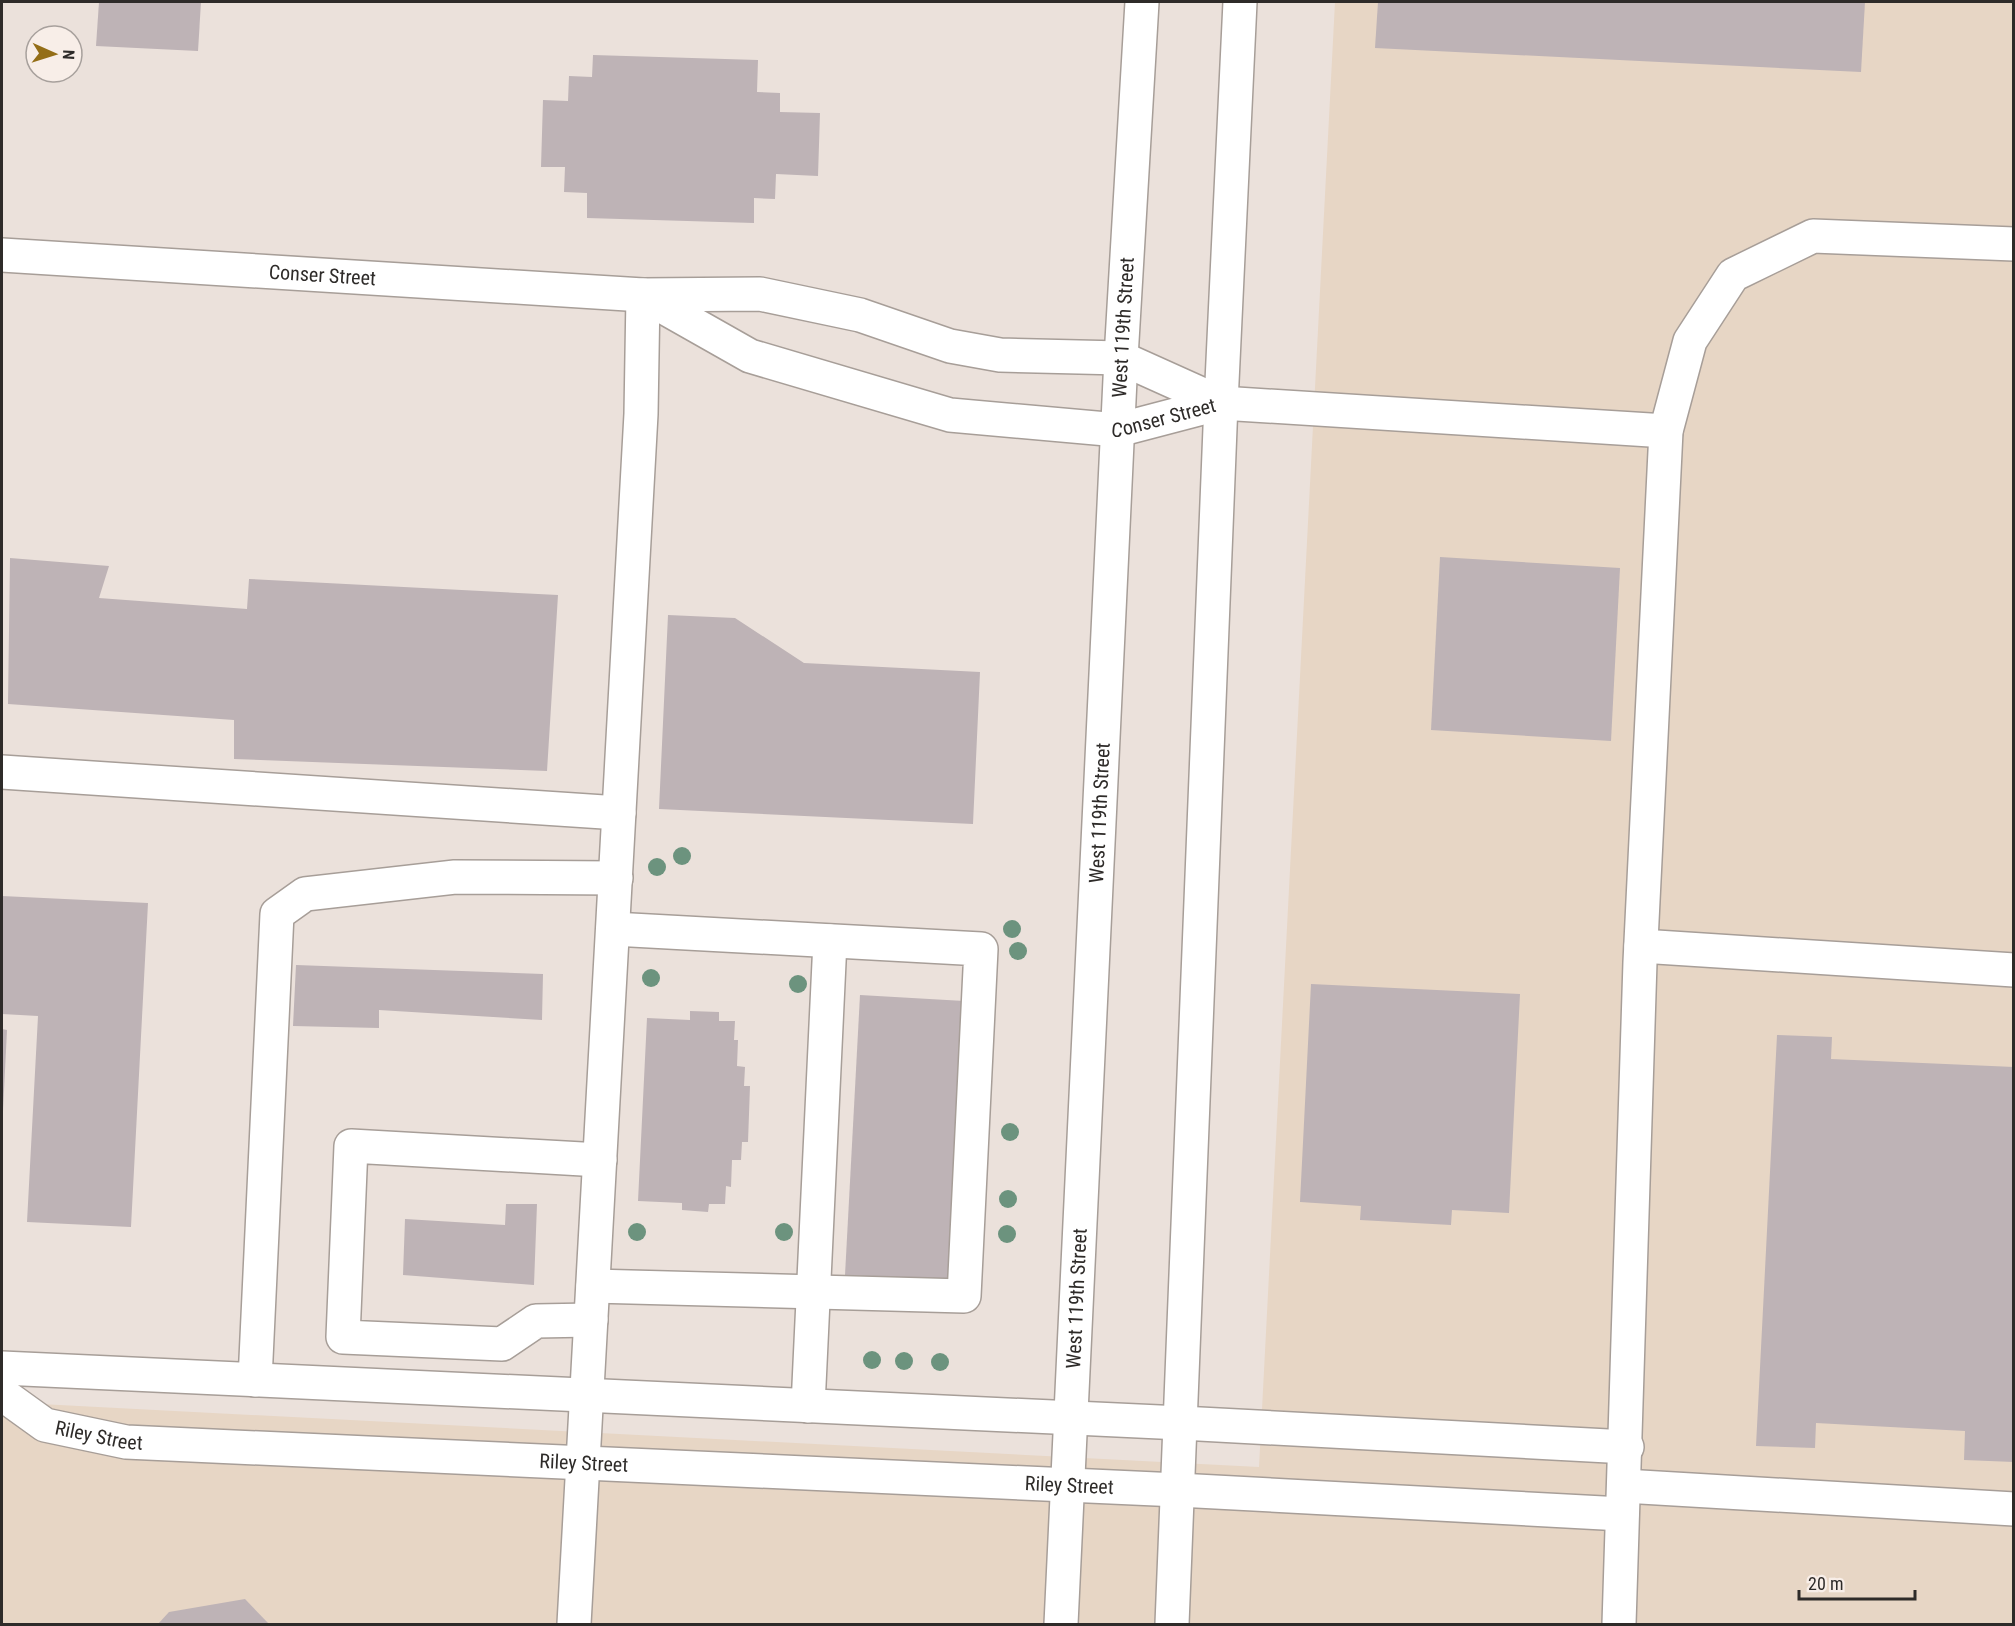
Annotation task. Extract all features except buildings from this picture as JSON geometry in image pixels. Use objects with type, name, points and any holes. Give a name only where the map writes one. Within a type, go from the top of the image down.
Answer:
[{"type":"main road","name":"West 119th Street","points":[[1060,1624],[1121,358],[1142,2]]},
{"type":"main road","points":[[1172,1624],[1221,404],[1240,2]]},
{"type":"main road","points":[[1619,1624],[1627,1448],[1628,1305],[1641,946],[1666,431],[1690,341],[1733,276],[1813,236],[2013,244]]},
{"type":"main road","name":"Conser Street","points":[[2,255],[643,295],[760,294],[860,315],[960,348],[1000,355],[1121,358],[1221,404]]},
{"type":"main road","name":"Conser Street","points":[[643,295],[750,356],[831,378],[895,400],[950,415],[1118,430],[1221,404]]},
{"type":"main road","points":[[574,1624],[640,425],[643,295]]},
{"type":"main road","points":[[1221,404],[1666,431]]},
{"type":"main road","points":[[2,772],[619,813]]},
{"type":"main road","points":[[255,1380],[277,914],[305,894],[455,877],[616,878]]},
{"type":"main road","points":[[593,1286],[964,1296],[981,949],[613,929]]},
{"type":"main road","points":[[808,1406],[830,941]]},
{"type":"main road","points":[[1641,946],[2013,970]]},
{"type":"main road","points":[[591,1320],[536,1321],[502,1344],[343,1337],[351,1146],[600,1160]]},
{"type":"main road","points":[[2,1368],[1181,1423],[1627,1448]]},
{"type":"main road","name":"Riley Street","points":[[2,1394],[45,1425],[126,1442],[1178,1490],[2013,1509]]},
{"type":"shaded area","points":[[1335,2],[2013,2],[2013,1624],[2,1624],[2,1402],[1259,1467]]}]
